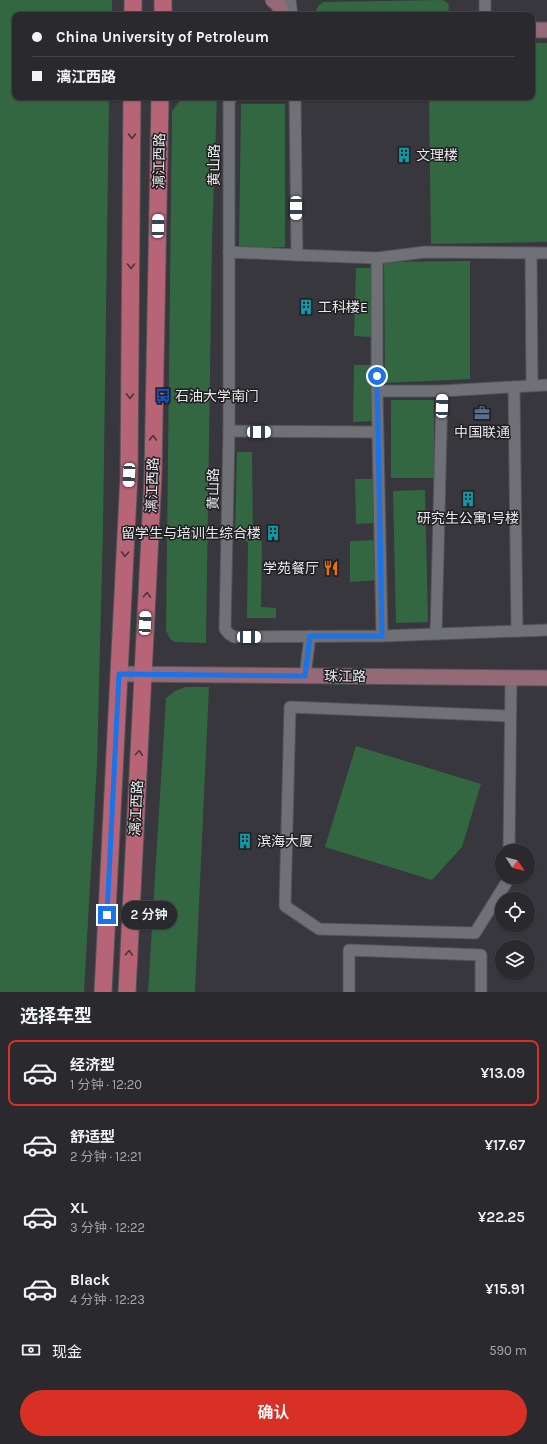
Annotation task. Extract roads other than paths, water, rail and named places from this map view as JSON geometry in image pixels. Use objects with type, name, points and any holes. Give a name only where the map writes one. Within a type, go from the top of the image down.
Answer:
[{"type":"main road","points":[[133,0],[133,12]]},
{"type":"main road","points":[[163,0],[163,12]]},
{"type":"main road","name":"漓江西路","points":[[103,992],[129,475],[132,100]]},
{"type":"main road","name":"漓江西路","points":[[127,992],[153,476],[160,100]]},
{"type":"street","points":[[273,0],[278,4],[282,12]]},
{"type":"street","points":[[290,0],[292,12]]},
{"type":"street","points":[[485,0],[485,12]]},
{"type":"street","points":[[535,30],[547,30]]},
{"type":"street","name":"黄山路","points":[[229,100],[229,432],[226,629],[229,634],[234,637],[382,636],[547,630]]},
{"type":"street","points":[[295,100],[297,255]]},
{"type":"street","points":[[229,252],[377,258],[425,252],[547,253]]},
{"type":"street","points":[[531,253],[532,385]]},
{"type":"street","points":[[377,258],[377,391],[382,636]]},
{"type":"street","points":[[377,391],[442,391],[547,385]]},
{"type":"street","points":[[514,387],[517,631]]},
{"type":"street","points":[[436,634],[442,391]]},
{"type":"street","points":[[229,432],[378,432]]},
{"type":"street","points":[[305,676],[310,636]]},
{"type":"street","name":"珠江路","points":[[119,674],[547,678]]},
{"type":"street","points":[[509,844],[511,678]]},
{"type":"street","points":[[506,884],[475,934],[319,929],[285,906],[290,707],[510,716]]},
{"type":"street","points":[[349,992],[349,950],[481,956],[481,992]]},
{"type":"place","name":"文理楼","points":[[404,155]]},
{"type":"place","name":"工科楼E","points":[[306,307]]},
{"type":"place","name":"石油大学南门","points":[[163,396]]},
{"type":"place","name":"中国联通","points":[[482,413]]},
{"type":"place","name":"研究生公寓1号楼","points":[[468,499]]},
{"type":"place","name":"留学生与培训生综合楼","points":[[273,533]]},
{"type":"place","name":"学苑餐厅","points":[[331,568]]},
{"type":"place","name":"滨海大厦","points":[[245,841]]}]
